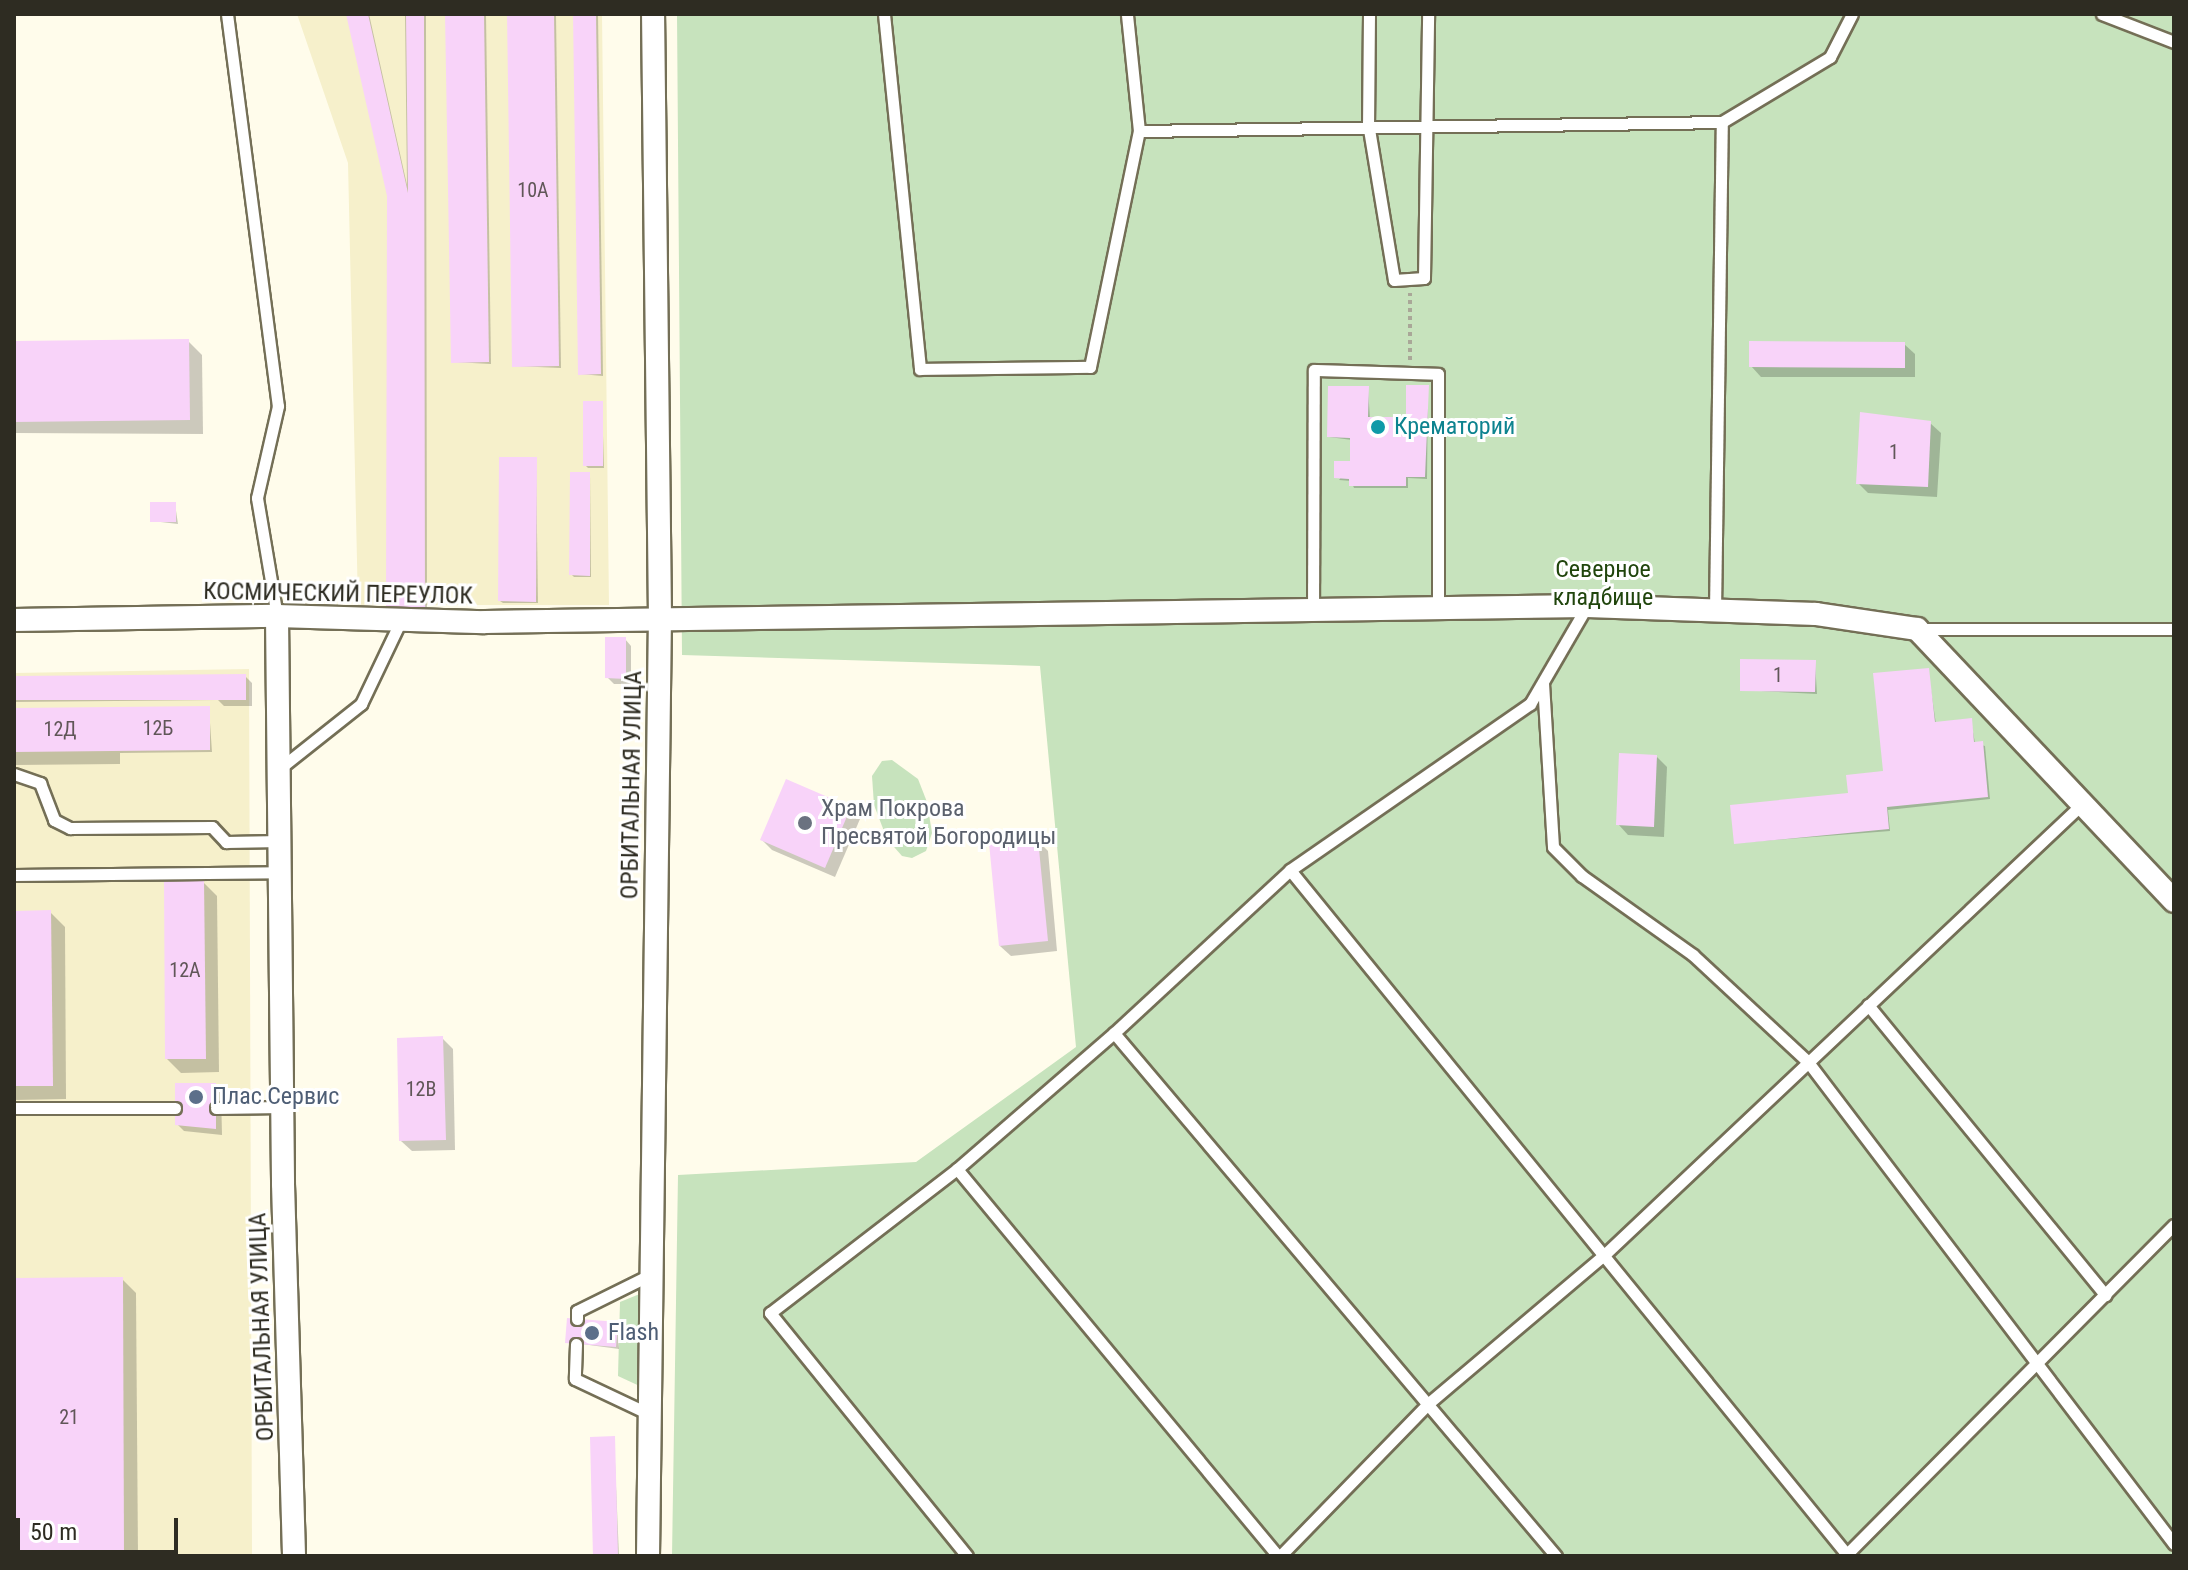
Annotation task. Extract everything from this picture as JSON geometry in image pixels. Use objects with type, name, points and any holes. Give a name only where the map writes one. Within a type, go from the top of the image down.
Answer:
[{"type":"street","name":"ОРБИТАЛЬНАЯ УЛИЦА","points":[[648,1556],[660,618],[653,14]]},
{"type":"street","name":"КОСМИЧЕСКИЙ ПЕРЕУЛОК","points":[[14,620],[277,616],[401,620],[660,618],[1587,606],[1816,614],[1917,629]]},
{"type":"street","name":"ОРБИТАЛЬНАЯ УЛИЦА","points":[[277,616],[282,1107],[294,1556]]},
{"type":"street","points":[[1917,629],[2174,901]]},
{"type":"lane","points":[[227,14],[278,406],[257,498],[277,616]]},
{"type":"lane","points":[[884,14],[920,369],[1090,367],[1139,131],[1127,14]]},
{"type":"lane","points":[[1369,14],[1368,123],[1394,280],[1424,278],[1428,14]]},
{"type":"lane","points":[[1139,131],[1426,122],[1722,122],[1830,57],[1852,14]]},
{"type":"lane","points":[[2102,14],[2174,42]]},
{"type":"lane","points":[[1715,611],[1722,122]]},
{"type":"lane","points":[[1313,610],[1314,370],[1438,374],[1438,608]]},
{"type":"lane","points":[[967,1556],[770,1313],[957,1169],[1114,1033],[1290,870],[1530,704],[1587,606]]},
{"type":"lane","points":[[279,769],[361,704],[401,620]]},
{"type":"lane","points":[[1917,629],[2174,629]]},
{"type":"lane","points":[[1543,682],[1553,847],[1582,876],[1693,955],[1808,1062],[2174,1544]]},
{"type":"lane","points":[[14,774],[40,783],[54,820],[70,828],[212,827],[226,842],[280,841]]},
{"type":"lane","points":[[957,1169],[1279,1556],[1430,1402],[1603,1256],[2082,804]]},
{"type":"lane","points":[[1290,870],[1847,1555],[2174,1225]]},
{"type":"lane","points":[[14,875],[280,872]]},
{"type":"lane","points":[[1868,1005],[2105,1295]]},
{"type":"lane","points":[[1114,1033],[1430,1402],[1556,1556]]},
{"type":"lane","points":[[216,1108],[282,1107]]},
{"type":"lane","points":[[14,1108],[175,1108]]},
{"type":"lane","points":[[577,1319],[577,1311],[652,1274]]},
{"type":"lane","points":[[576,1344],[575,1379],[650,1414]]},
{"type":"path","points":[[1410,373],[1411,279]]},
{"type":"shaded area","points":[[297,14],[602,14],[609,605],[358,605],[348,163]]},
{"type":"shaded area","points":[[249,669],[252,1556],[14,1556],[14,673]]},
{"type":"green space","name":"Северное кладбище","points":[[677,14],[2174,14],[2174,1556],[672,1556],[678,1175],[916,1162],[1076,1047],[1040,666],[682,655]]},
{"type":"green space","points":[[892,760],[918,779],[927,802],[932,833],[926,851],[912,858],[902,856],[887,839],[874,805],[872,776],[882,761]]},
{"type":"green space","points":[[647,1291],[646,1389],[618,1376],[620,1302]]},
{"type":"building","points":[[346,14],[368,14],[408,193],[406,14],[424,14],[425,607],[386,607],[387,196]]},
{"type":"building","points":[[445,14],[484,14],[489,362],[451,363]]},
{"type":"building","points":[[507,14],[554,14],[559,366],[512,367]]},
{"type":"building","points":[[573,14],[596,14],[601,374],[578,375]]},
{"type":"building","points":[[189,339],[190,420],[14,422],[14,341]]},
{"type":"building","points":[[1749,341],[1905,342],[1905,368],[1749,367]]},
{"type":"building","name":"Крематорий","points":[[1406,385],[1429,385],[1425,477],[1406,477],[1406,486],[1349,486],[1349,479],[1334,478],[1334,461],[1350,461],[1350,438],[1327,437],[1328,386],[1369,386],[1368,417],[1406,417]]},
{"type":"building","points":[[583,401],[603,401],[603,466],[583,466]]},
{"type":"building","points":[[1860,412],[1931,421],[1928,487],[1856,484]]},
{"type":"building","points":[[499,457],[537,457],[536,602],[498,601]]},
{"type":"building","points":[[570,472],[590,472],[590,576],[569,575]]},
{"type":"building","points":[[150,502],[176,502],[176,522],[150,522]]},
{"type":"building","points":[[605,637],[626,637],[626,679],[605,678]]},
{"type":"building","points":[[1740,659],[1816,660],[1815,692],[1740,691]]},
{"type":"building","points":[[1929,668],[1935,722],[1972,718],[1974,742],[1983,741],[1988,797],[1887,807],[1889,829],[1734,844],[1730,805],[1848,793],[1846,775],[1883,771],[1873,673]]},
{"type":"building","points":[[246,674],[246,700],[14,700],[14,676]]},
{"type":"building","points":[[210,706],[210,750],[14,752],[14,708]]},
{"type":"building","points":[[1619,753],[1657,755],[1654,827],[1616,825]]},
{"type":"building","name":"Храм Покрова Пресвятой Богородицы","points":[[786,779],[851,807],[825,868],[760,840]]},
{"type":"building","points":[[1038,839],[1048,941],[999,946],[989,843]]},
{"type":"building","points":[[164,880],[204,880],[206,1059],[165,1059]]},
{"type":"building","points":[[51,910],[53,1086],[14,1086],[14,911]]},
{"type":"building","points":[[443,1036],[446,1140],[399,1141],[397,1038]]},
{"type":"building","points":[[175,1083],[216,1083],[216,1129],[175,1125]]},
{"type":"building","points":[[123,1277],[124,1556],[14,1556],[14,1278]]},
{"type":"building","name":"Flash","points":[[567,1318],[618,1322],[616,1347],[565,1343]]},
{"type":"building","points":[[615,1436],[618,1556],[593,1556],[590,1437]]},
{"type":"place","name":"Крематорий","points":[[1378,427]]},
{"type":"place","name":"Храм Покрова Пресвятой Богородицы","points":[[805,823]]},
{"type":"place","name":"Плас Сервис","points":[[196,1097]]},
{"type":"place","name":"Flash","points":[[592,1333]]}]
